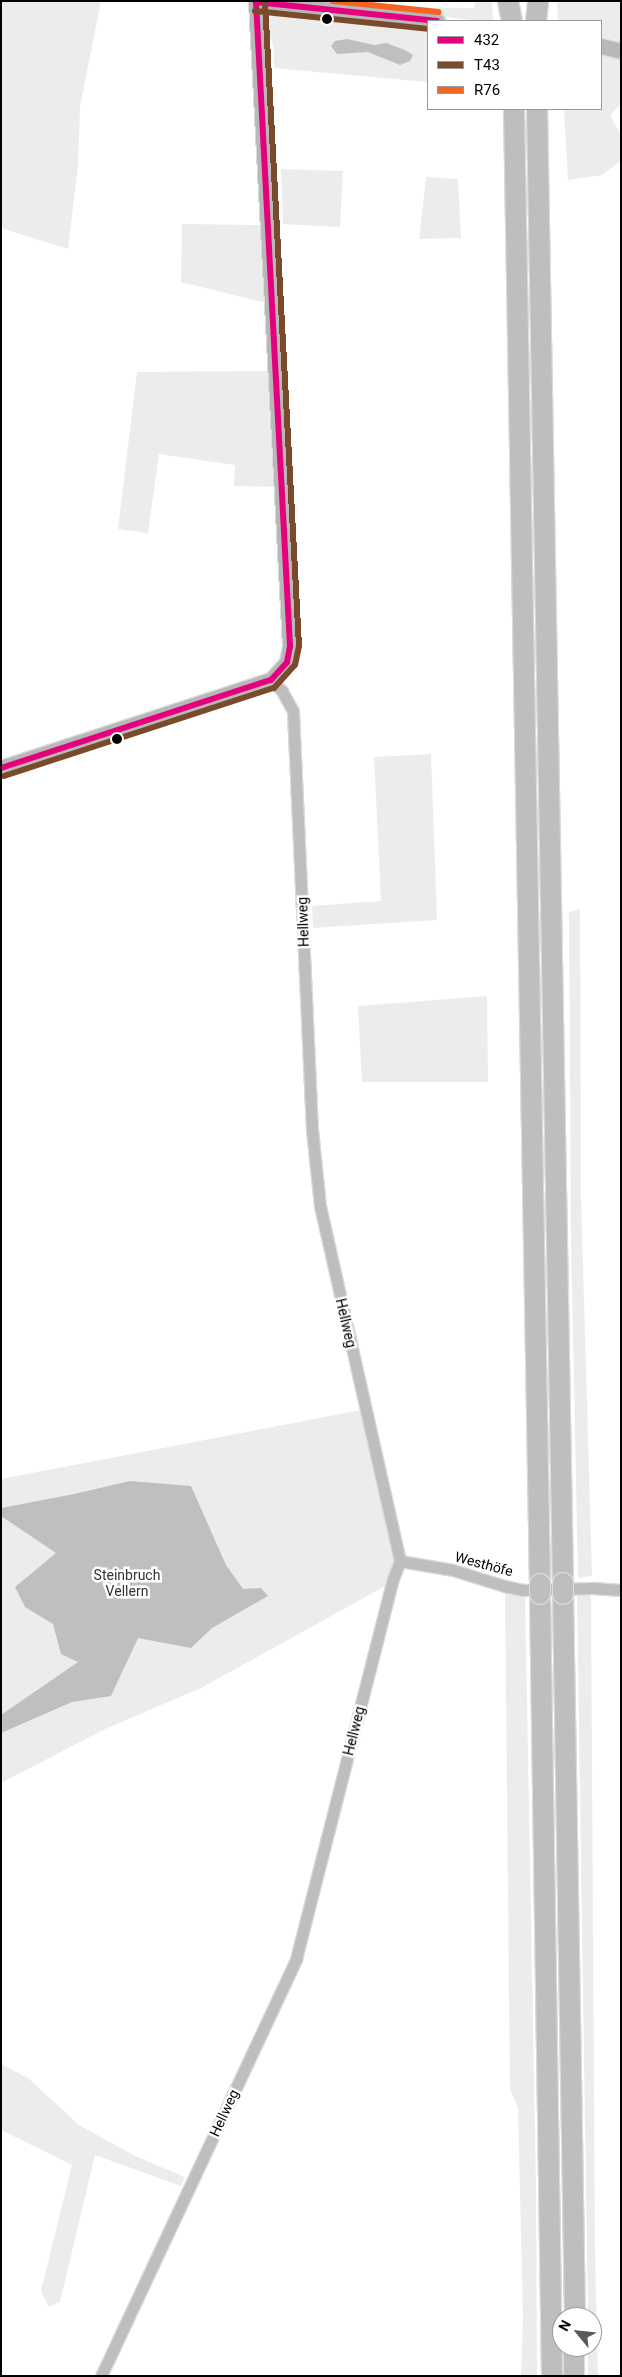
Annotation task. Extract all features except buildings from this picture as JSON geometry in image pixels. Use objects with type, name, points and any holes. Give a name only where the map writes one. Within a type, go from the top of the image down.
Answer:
[{"type":"highway","points":[[508,1],[512,20]]},
{"type":"highway","points":[[512,1],[512,20]]},
{"type":"highway","points":[[535,20],[536,1]]},
{"type":"highway","points":[[514,110],[552,2376]]},
{"type":"highway","points":[[537,110],[575,2307]]},
{"type":"highway","points":[[574,2357],[574,2376]]},
{"type":"main road","points":[[1,768],[271,680],[287,662],[290,646],[256,2],[427,20]]},
{"type":"main road","points":[[602,46],[621,52]]},
{"type":"street","name":"Hellweg","points":[[101,2376],[296,1959],[393,1579],[400,1561],[320,1206],[312,1130],[293,711],[282,691],[271,680]]},
{"type":"street","name":"Westhöfe","points":[[400,1561],[453,1570],[523,1590],[593,1588],[621,1590]]},
{"type":"green space","points":[[1,1],[101,1],[80,107],[78,165],[68,249],[1,228]]},
{"type":"green space","points":[[475,1],[492,1],[493,20],[470,20],[376,7],[474,8]]},
{"type":"green space","points":[[557,1],[621,1],[621,103],[610,116],[621,134],[621,161],[602,175],[568,180],[564,110],[602,110],[602,20],[558,20]]},
{"type":"green space","points":[[280,13],[306,13],[427,30],[427,82],[274,68],[274,49],[266,24],[272,16]]},
{"type":"green space","points":[[281,169],[343,171],[340,227],[283,224]]},
{"type":"green space","points":[[426,177],[458,179],[461,238],[419,239]]},
{"type":"green space","points":[[182,224],[263,225],[266,303],[181,282]]},
{"type":"green space","points":[[269,371],[277,487],[234,486],[235,465],[159,454],[148,533],[118,529],[137,372]]},
{"type":"green space","points":[[431,754],[437,920],[313,928],[312,906],[381,901],[374,757]]},
{"type":"green space","points":[[580,909],[581,1197],[592,1576],[578,1578],[571,1239],[569,912]]},
{"type":"green space","points":[[487,996],[488,1082],[362,1082],[358,1006]]},
{"type":"green space","name":"Steinbruch Vellern","points":[[361,1410],[400,1561],[387,1585],[201,1688],[103,1730],[1,1783],[1,1479]]},
{"type":"green space","points":[[505,1594],[525,1595],[536,2184],[537,2376],[521,2376],[523,2316],[518,2108],[510,2089]]},
{"type":"green space","points":[[577,1595],[591,1595],[596,2307],[588,2307]]},
{"type":"green space","points":[[1,2064],[28,2078],[79,2125],[135,2156],[185,2177],[181,2186],[95,2155],[60,2302],[49,2307],[41,2291],[72,2165],[1,2130]]},
{"type":"green space","points":[[588,2357],[598,2357],[598,2376],[588,2376]]},
{"type":"shaded area","points":[[347,39],[374,45],[386,43],[413,55],[410,61],[400,65],[368,52],[337,54],[331,46],[335,41]]},
{"type":"shaded area","points":[[130,1481],[191,1486],[226,1565],[243,1589],[261,1588],[268,1596],[212,1628],[191,1648],[138,1638],[111,1696],[72,1702],[1,1733],[1,1715],[78,1662],[61,1654],[53,1624],[25,1607],[15,1587],[56,1553],[1,1516],[1,1508]]},
{"type":"transit line","name":"R76","points":[[333,1],[438,12]]},
{"type":"transit line","name":"432","points":[[256,2],[427,20]]},
{"type":"transit line","name":"432","points":[[1,768],[271,680],[287,662],[290,646],[256,2]]},
{"type":"transit line","name":"T43","points":[[4,776],[274,688],[295,665],[299,646],[265,2]]},
{"type":"transit line","name":"T43","points":[[255,11],[427,29]]}]
